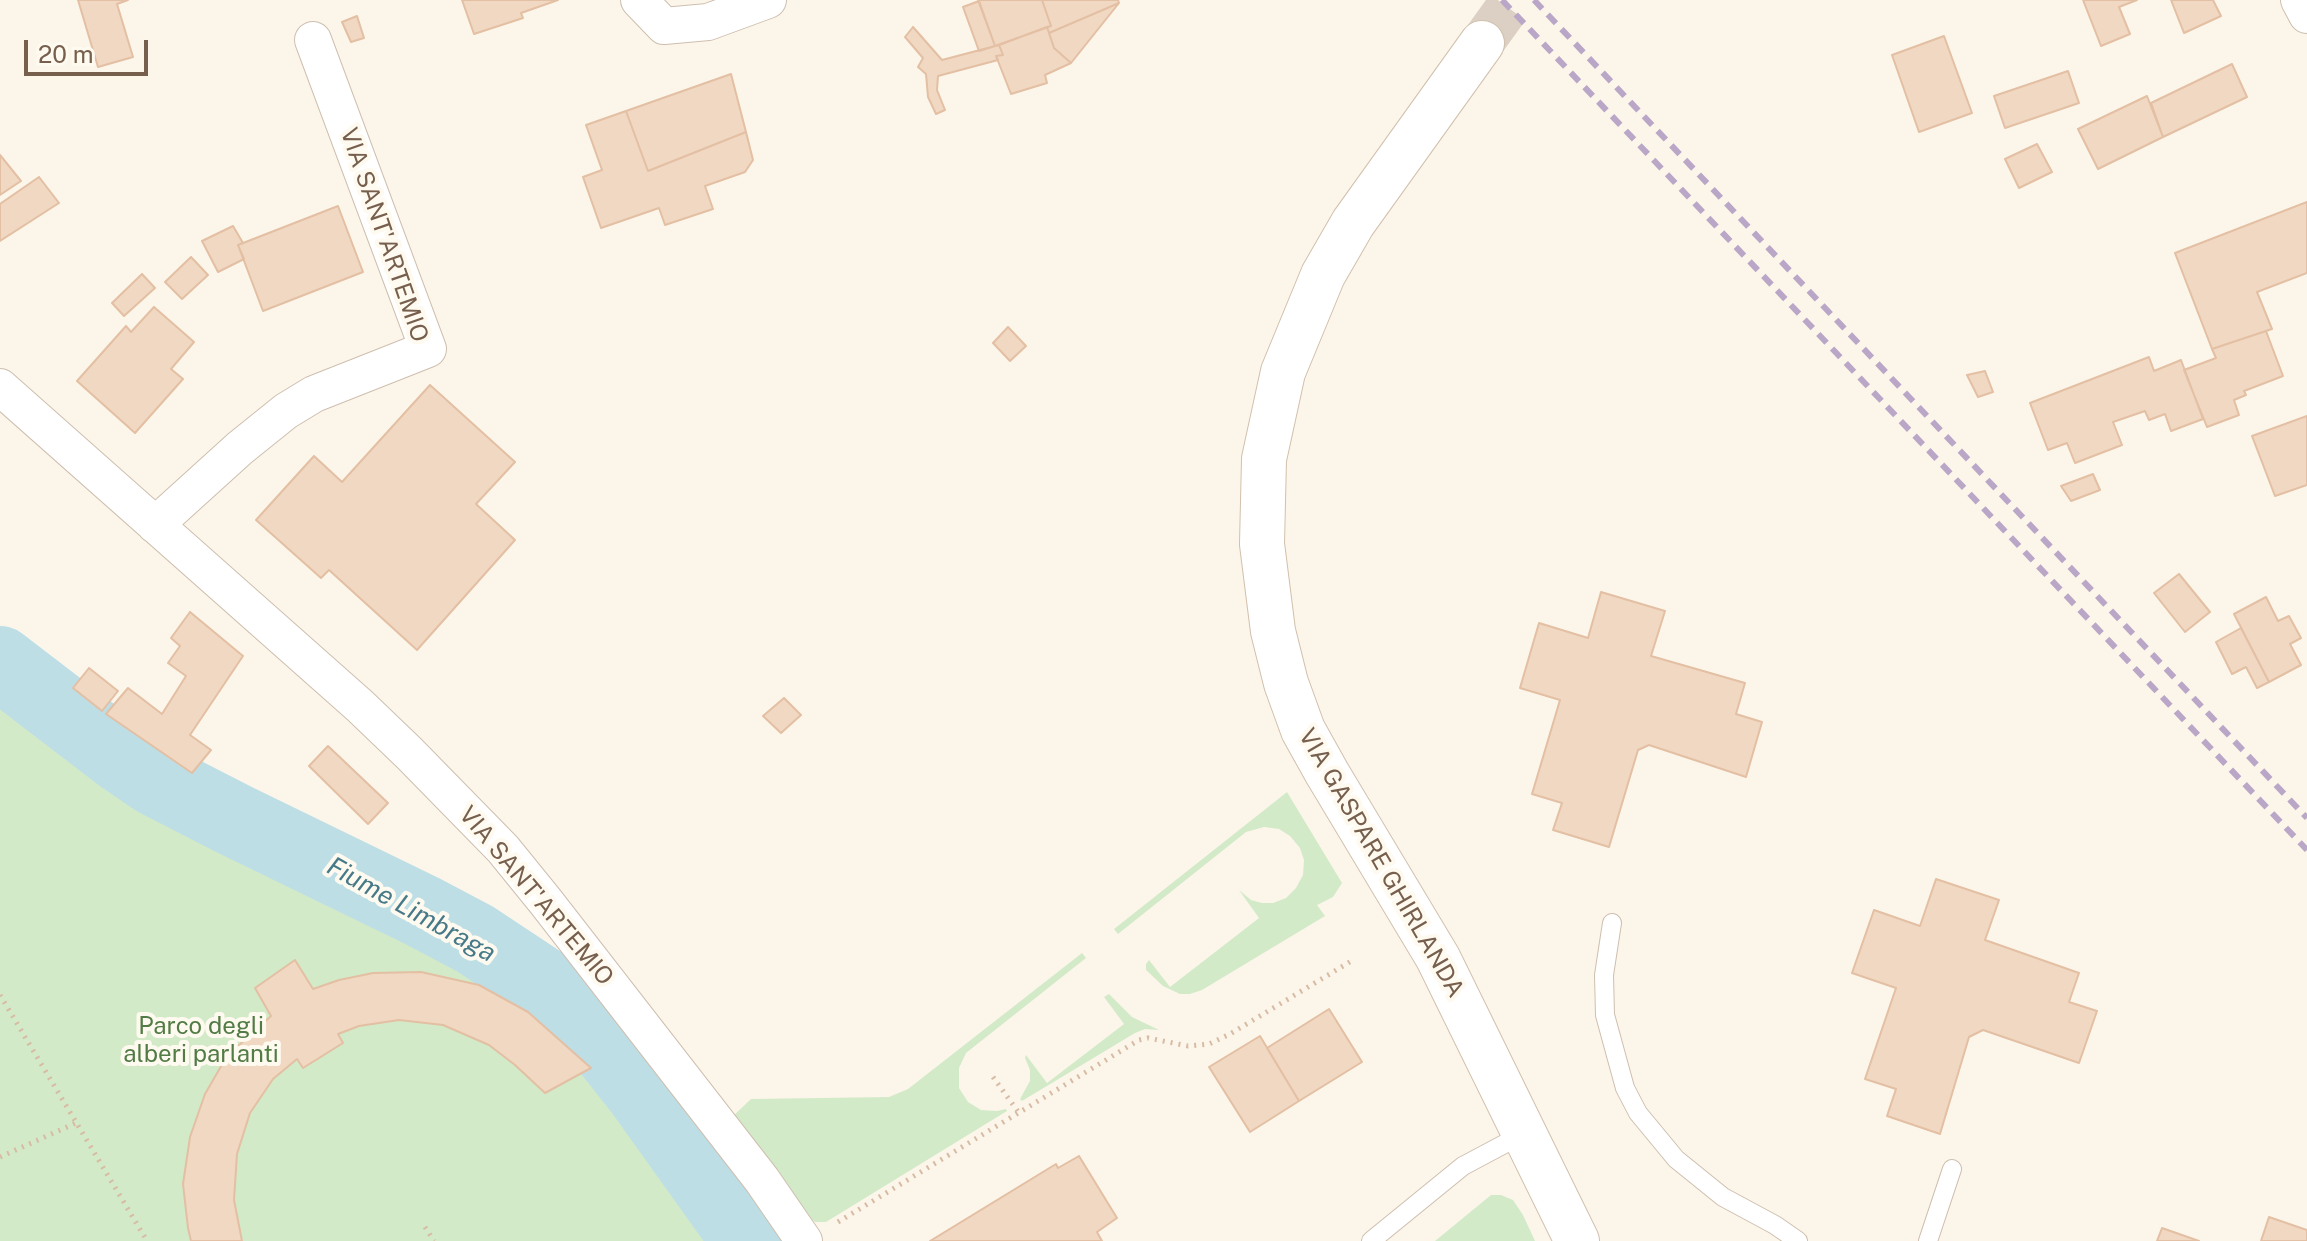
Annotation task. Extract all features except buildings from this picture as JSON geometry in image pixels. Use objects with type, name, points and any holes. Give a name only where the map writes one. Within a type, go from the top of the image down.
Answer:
[{"type":"street","points":[[639,0],[664,26],[708,22],[768,0]]},
{"type":"street","points":[[2299,0],[2307,15]]},
{"type":"street","name":"VIA SANT'ARTEMIO","points":[[155,525],[286,411],[314,394],[428,349],[313,40]]},
{"type":"street","name":"VIA GASPARE GHIRLANDA","points":[[1482,43],[1353,223],[1323,275],[1283,372],[1264,459],[1262,544],[1273,631],[1286,683],[1303,730],[1438,958],[1577,1241]]},
{"type":"street","name":"VIA SANT'ARTEMIO","points":[[0,387],[360,706],[503,849],[762,1180],[818,1233]]},
{"type":"lane","points":[[1612,923],[1604,975],[1605,1015],[1620,1074],[1638,1113],[1676,1159],[1723,1197],[1798,1241]]},
{"type":"lane","points":[[1371,1241],[1463,1166],[1525,1133]]},
{"type":"lane","points":[[1928,1241],[1952,1169]]},
{"type":"path","points":[[818,1233],[1139,1040],[1148,1038],[1188,1046],[1209,1044],[1353,960]]},
{"type":"path","points":[[0,995],[147,1241]]},
{"type":"path","points":[[993,1077],[1019,1113]]},
{"type":"path","points":[[0,1157],[76,1123]]},
{"type":"path","points":[[425,1227],[434,1241]]},
{"type":"green space","name":"Parco degli alberi parlanti","points":[[0,691],[143,785],[442,936],[522,986],[572,1024],[718,1241],[0,1241]]},
{"type":"green space","points":[[1287,792],[1342,883],[1333,897],[1317,905],[1325,916],[1202,990],[1180,994],[1163,986],[1146,970],[1149,960],[1170,987],[1259,918],[1239,890],[1251,900],[1273,903],[1286,898],[1296,888],[1303,875],[1304,860],[1300,848],[1290,836],[1279,829],[1264,827],[1246,832],[1118,934],[1114,929]]},
{"type":"green space","points":[[1082,953],[1086,958],[966,1053],[959,1068],[959,1088],[968,1102],[981,1110],[1007,1111],[826,1222],[815,1222],[807,1215],[732,1117],[751,1099],[889,1097],[908,1089]]},
{"type":"green space","points":[[1109,994],[1132,1017],[1159,1030],[1145,1029],[1135,1033],[1022,1101],[1020,1099],[1030,1081],[1026,1055],[1047,1083],[1124,1024],[1104,997]]},
{"type":"green space","points":[[1491,1195],[1513,1200],[1535,1241],[1435,1241]]},
{"type":"waterway","name":"Fiume Limbraga","points":[[0,663],[155,779],[475,939],[552,990],[596,1033],[641,1090],[749,1241]]},
{"type":"tunnel","points":[[1482,43],[1513,0]]},
{"type":"railway","points":[[1502,0],[2307,850]]},
{"type":"railway","points":[[1534,0],[2307,818]]}]
